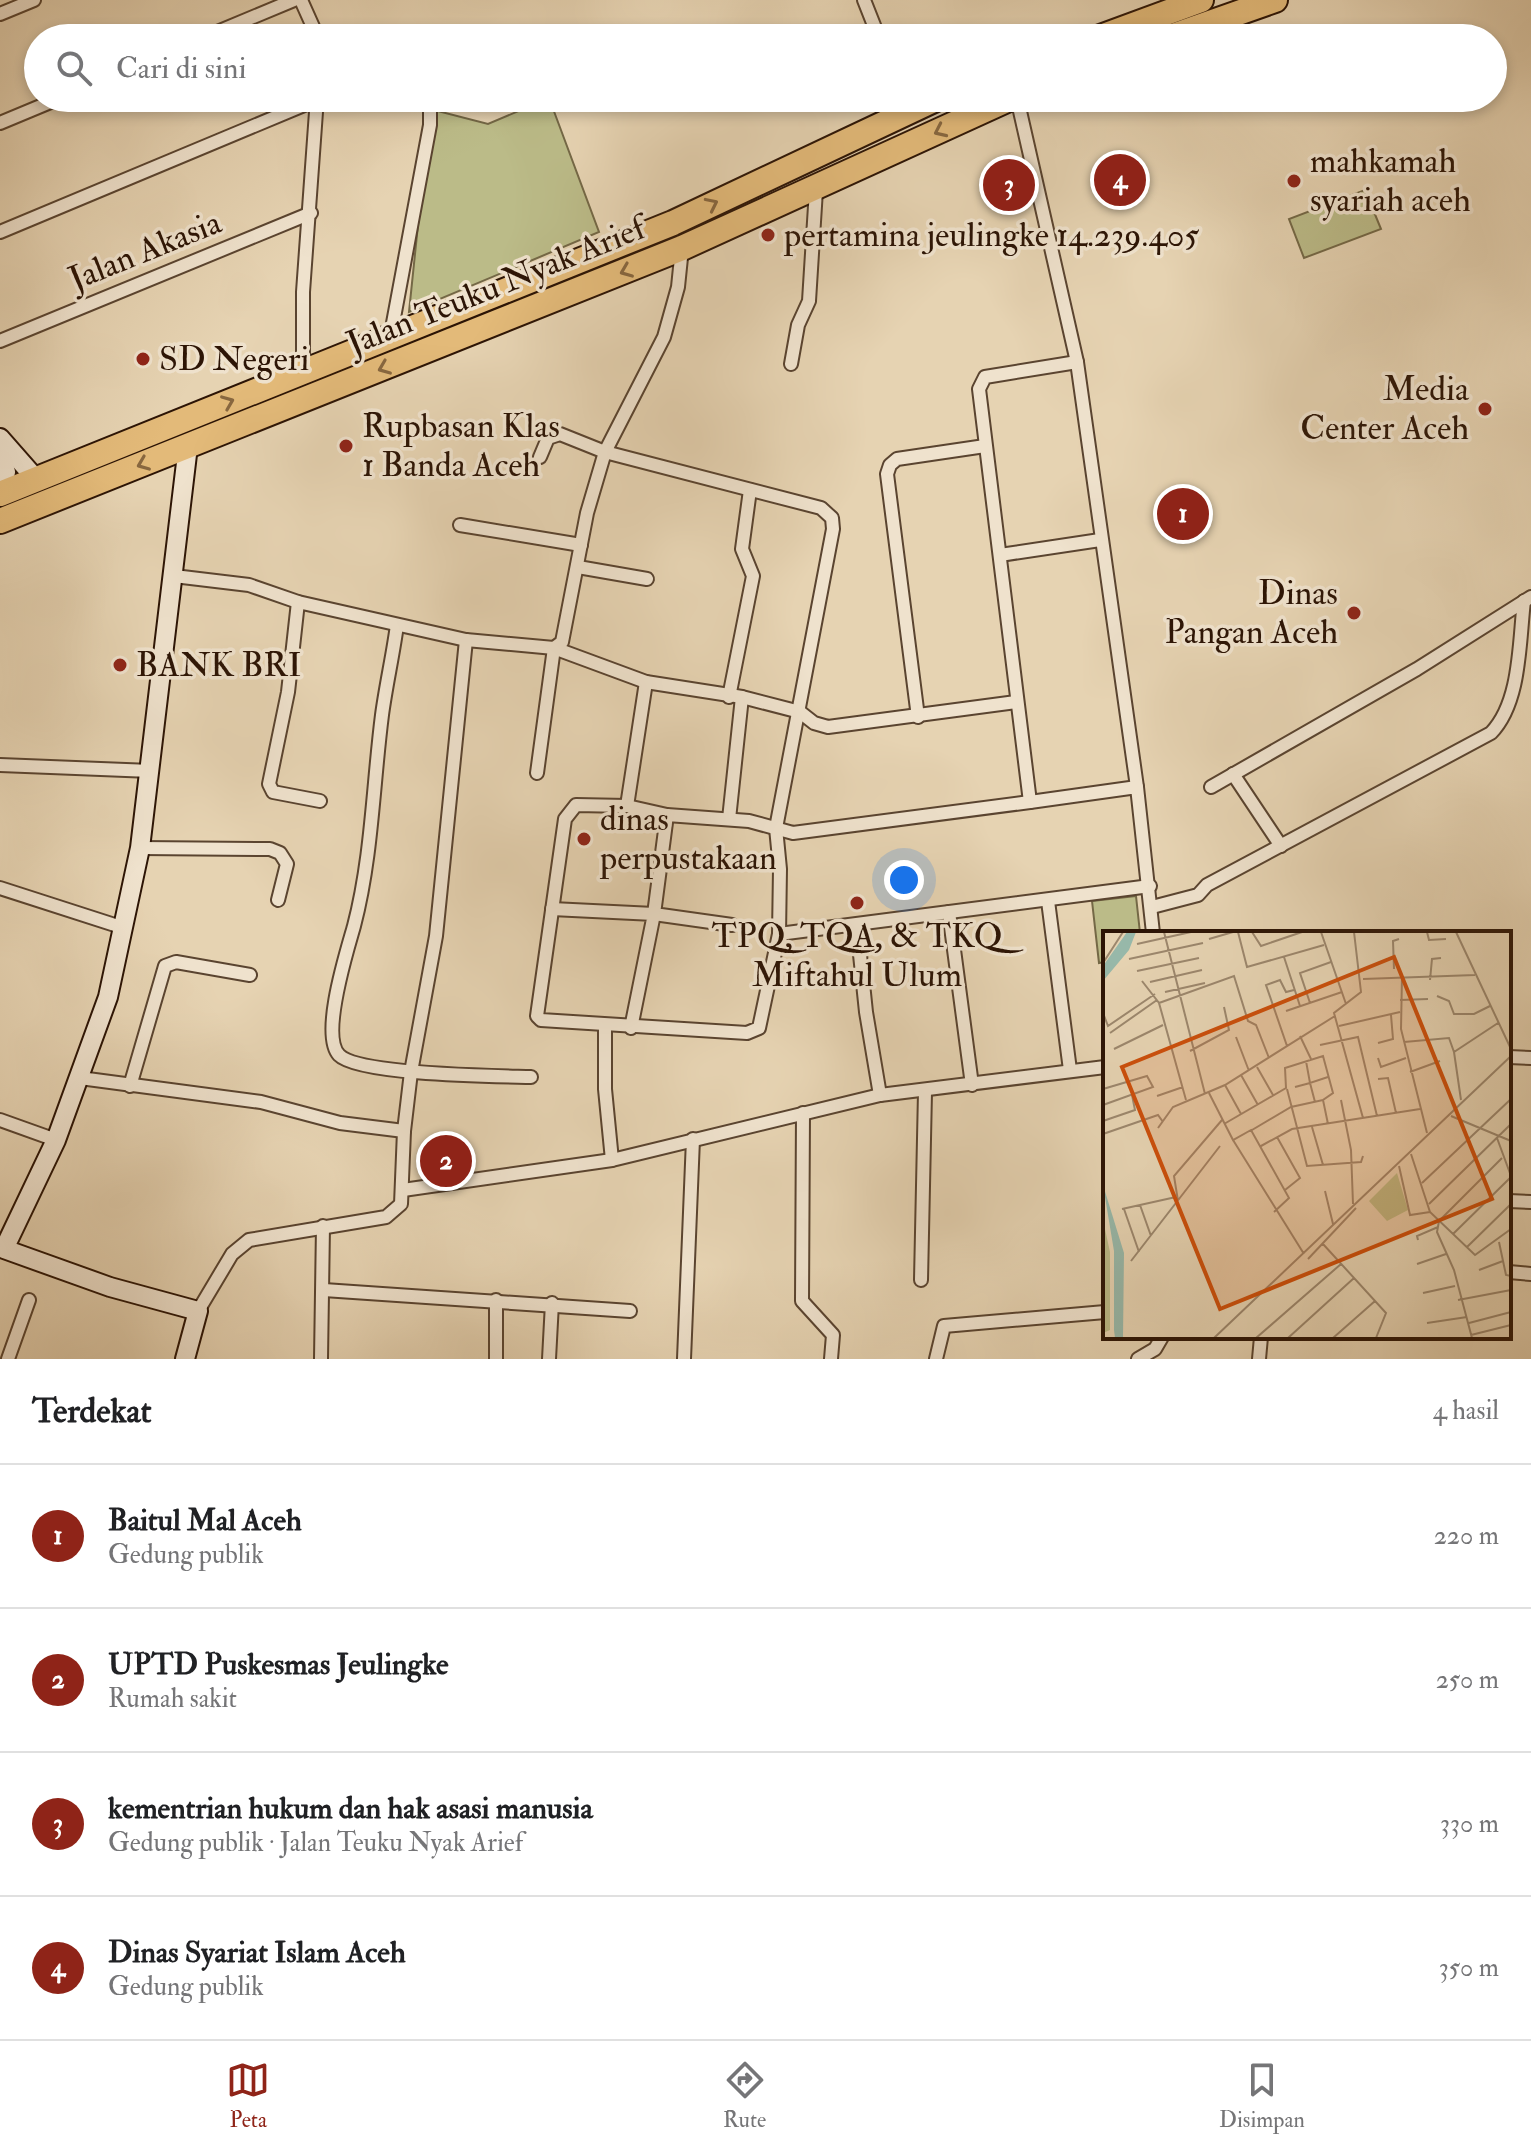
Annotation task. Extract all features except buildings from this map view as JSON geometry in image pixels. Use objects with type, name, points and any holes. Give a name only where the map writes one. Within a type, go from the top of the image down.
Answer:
[{"type":"highway","points":[[1136,24],[1201,0]]},
{"type":"highway","points":[[1207,24],[1275,0]]},
{"type":"highway","name":"Jalan Teuku Nyak Arief","points":[[0,492],[390,339],[673,223],[888,112]]},
{"type":"highway","name":"Jalan Teuku Nyak Arief","points":[[0,521],[682,248],[984,112]]},
{"type":"street","points":[[0,14],[34,0]]},
{"type":"street","points":[[237,24],[294,0]]},
{"type":"street","points":[[301,0],[312,24]]},
{"type":"street","points":[[864,0],[873,24]]},
{"type":"street","points":[[0,123],[26,112]]},
{"type":"street","points":[[0,232],[286,112]]},
{"type":"street","points":[[303,372],[303,292],[316,112]]},
{"type":"street","points":[[390,339],[430,112]]},
{"type":"street","points":[[1017,112],[1077,362],[1137,787],[1153,931]]},
{"type":"street","points":[[791,364],[798,325],[809,301],[816,190]]},
{"type":"street","name":"Jalan Akasia","points":[[0,341],[311,213]]},
{"type":"street","points":[[537,773],[554,648],[562,642],[581,545],[605,452],[664,337],[678,287],[682,248]]},
{"type":"street","points":[[1030,802],[978,400],[980,380],[1077,362]]},
{"type":"street","points":[[540,457],[548,438],[555,435],[605,452],[821,508],[832,518],[833,529],[800,712],[783,777],[776,828],[780,869],[779,934],[759,1028],[747,1033],[605,1027],[541,1020],[537,1016],[565,819],[570,810],[585,803],[627,806],[667,815],[729,819],[776,828],[793,833],[1137,787]]},
{"type":"street","points":[[0,438],[36,479]]},
{"type":"street","points":[[188,446],[140,848],[108,997],[56,1140],[2,1248],[110,1287],[198,1311]]},
{"type":"street","points":[[918,717],[887,474],[890,465],[897,459],[985,446]]},
{"type":"street","points":[[0,452],[6,472],[0,492]]},
{"type":"street","points":[[729,819],[735,697],[753,576],[742,549],[750,490]]},
{"type":"street","points":[[460,525],[581,545]]},
{"type":"street","points":[[1000,555],[1100,540]]},
{"type":"street","points":[[578,567],[647,579]]},
{"type":"street","points":[[174,576],[249,585],[298,602],[466,640],[554,648],[646,682],[800,712],[814,723],[828,727],[1016,702]]},
{"type":"street","points":[[1152,907],[1198,895],[1207,885],[1491,733],[1507,707],[1526,627],[1527,599]]},
{"type":"street","points":[[1211,787],[1417,669],[1527,599]]},
{"type":"street","points":[[298,602],[288,692],[269,784],[273,792],[320,801]]},
{"type":"street","points":[[397,625],[382,712],[367,856],[336,1000],[332,1043],[338,1055],[348,1061],[411,1072],[531,1077]]},
{"type":"street","points":[[185,1359],[198,1311],[240,1247],[261,1236],[393,1215],[401,1204],[404,1131],[411,1072],[436,936],[466,640]]},
{"type":"street","points":[[627,806],[646,682]]},
{"type":"street","points":[[0,765],[151,771]]},
{"type":"street","points":[[1233,774],[1281,846]]},
{"type":"street","points":[[631,1028],[654,914],[667,815]]},
{"type":"street","points":[[140,848],[270,849],[280,853],[287,864],[278,900]]},
{"type":"street","points":[[779,934],[1150,886]]},
{"type":"street","points":[[0,888],[121,927]]},
{"type":"street","points":[[1048,901],[1070,1070]]},
{"type":"street","points":[[552,909],[654,914],[732,925]]},
{"type":"street","points":[[949,912],[972,1085]]},
{"type":"street","points":[[857,926],[866,1012],[880,1095]]},
{"type":"street","points":[[130,1086],[165,966],[176,962],[250,975]]},
{"type":"street","points":[[605,1027],[605,1089],[612,1160]]},
{"type":"street","points":[[1511,1057],[1531,1058]]},
{"type":"street","points":[[403,1190],[612,1160],[880,1095],[925,1092],[1103,1067]]},
{"type":"street","points":[[80,1078],[261,1102],[340,1123],[404,1131]]},
{"type":"street","points":[[921,1280],[925,1092]]},
{"type":"street","points":[[803,1113],[802,1301],[833,1335],[831,1359]]},
{"type":"street","points":[[0,1120],[56,1140]]},
{"type":"street","points":[[684,1359],[693,1139]]},
{"type":"street","points":[[1511,1201],[1531,1202]]},
{"type":"street","points":[[321,1359],[323,1226]]},
{"type":"street","points":[[1511,1272],[1531,1274]]},
{"type":"street","points":[[324,1290],[552,1303],[630,1311]]},
{"type":"street","points":[[8,1359],[29,1300]]},
{"type":"street","points":[[496,1300],[496,1359]]},
{"type":"street","points":[[549,1359],[552,1303]]},
{"type":"street","points":[[936,1359],[944,1326],[1103,1312]]},
{"type":"street","points":[[1138,1359],[1155,1349],[1161,1339]]},
{"type":"street","points":[[1259,1359],[1261,1339]]},
{"type":"green space","points":[[430,112],[442,112],[488,124],[516,112],[554,112],[599,232],[409,312]]},
{"type":"green space","points":[[1365,190],[1381,229],[1304,258],[1289,219]]},
{"type":"green space","points":[[1136,896],[1140,931],[1103,931],[1103,962],[1099,963],[1092,901]]},
{"type":"place","name":"Dinas Syariat Islam Aceh","points":[[1120,180]]},
{"type":"place","name":"mahkamah syariah aceh","points":[[1294,181]]},
{"type":"place","name":"kementrian hukum dan hak asasi manusia","points":[[1009,185]]},
{"type":"place","name":"pertamina jeulingke 14.239.405","points":[[768,235]]},
{"type":"place","name":"SD Negeri","points":[[143,359]]},
{"type":"place","name":"Media Center Aceh","points":[[1485,409]]},
{"type":"place","name":"Rupbasan Klas 1 Banda Aceh","points":[[346,446]]},
{"type":"place","name":"Baitul Mal Aceh","points":[[1183,514]]},
{"type":"place","name":"Dinas Pangan Aceh","points":[[1354,613]]},
{"type":"place","name":"BANK BRI","points":[[120,665]]},
{"type":"place","name":"dinas perpustakaan","points":[[584,839]]},
{"type":"place","name":"TPQ, TQA, & TKQ Miftahul Ulum","points":[[857,903]]},
{"type":"place","name":"UPTD Puskesmas Jeulingke","points":[[446,1161]]}]
